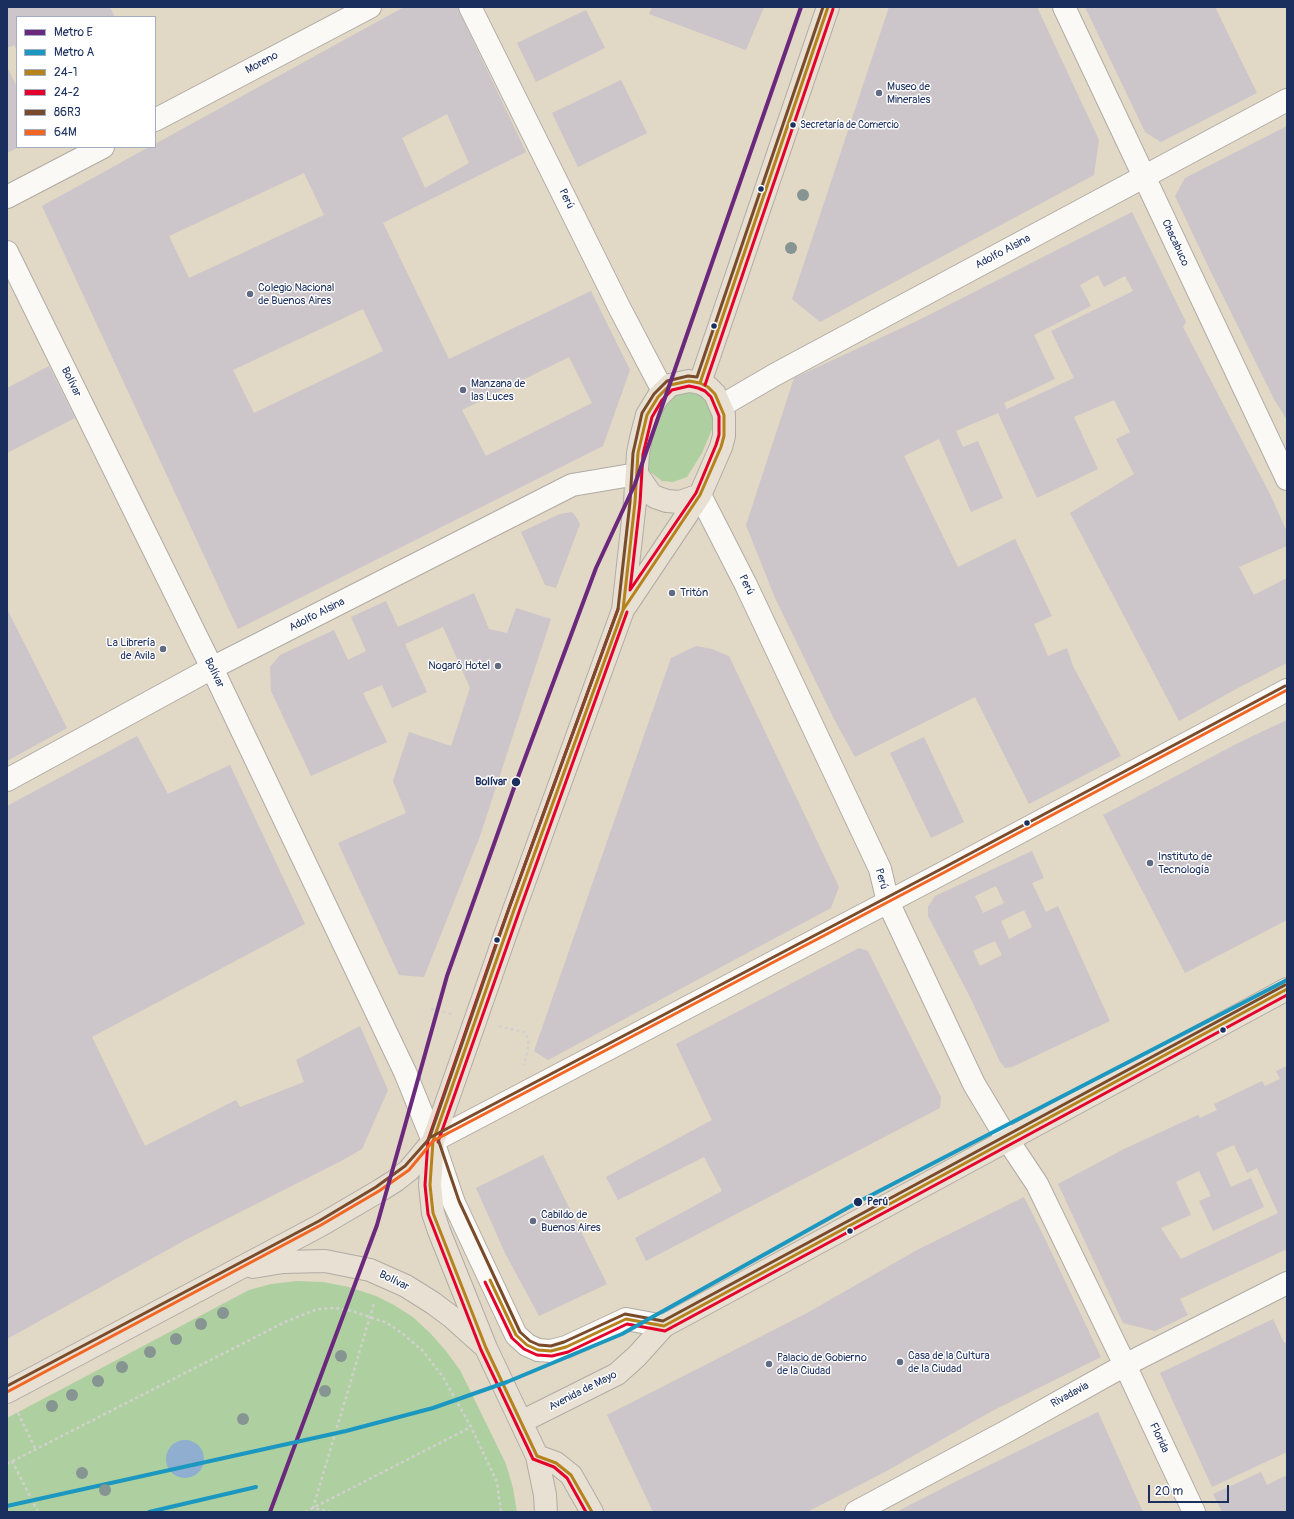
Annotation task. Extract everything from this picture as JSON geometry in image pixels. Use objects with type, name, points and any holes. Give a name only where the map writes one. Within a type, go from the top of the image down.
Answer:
[{"type":"main road","points":[[700,383],[828,7]]},
{"type":"main road","points":[[7,1392],[321,1225],[395,1181],[415,1164],[433,1141],[506,931],[623,610],[700,495],[715,462],[724,436],[724,416],[715,394],[708,387],[700,383],[689,381],[670,385],[663,391],[652,406],[643,427],[638,453],[623,610]]},
{"type":"main road","points":[[637,474],[642,484],[650,493],[667,502],[680,502],[700,495]]},
{"type":"main road","name":"Avenida de Mayo","points":[[521,1422],[625,1369],[664,1326],[1287,989]]},
{"type":"main road","name":"Bolívar","points":[[433,1141],[430,1185],[433,1213],[486,1348],[537,1456],[545,1495],[546,1512]]},
{"type":"main road","name":"Bolívar","points":[[234,1270],[283,1262],[325,1261],[370,1270],[406,1286],[433,1303],[453,1318],[486,1348]]},
{"type":"main road","points":[[537,1456],[556,1463],[571,1475],[592,1512]]},
{"type":"street","name":"Moreno","points":[[156,119],[370,7]]},
{"type":"street","name":"Perú","points":[[470,7],[663,391]]},
{"type":"street","name":"Chacabuco","points":[[1064,7],[1287,479]]},
{"type":"street","name":"Adolfo Alsina","points":[[721,406],[776,374],[1287,100]]},
{"type":"street","points":[[7,197],[101,148]]},
{"type":"street","name":"Bolívar","points":[[7,252],[149,543],[212,668],[405,1072],[433,1141],[454,1203],[516,1335],[526,1344],[538,1350],[551,1351],[566,1347],[626,1318],[664,1326]]},
{"type":"street","name":"Adolfo Alsina","points":[[7,780],[212,668],[572,485],[637,474]]},
{"type":"street","name":"Perú","points":[[700,495],[746,585],[880,869],[888,902],[974,1084],[1007,1140],[1037,1184],[1125,1365]]},
{"type":"street","points":[[433,1141],[1287,690]]},
{"type":"street","name":"Rivadavia","points":[[856,1512],[1002,1434],[1125,1365],[1287,1283]]},
{"type":"street","name":"Florida","points":[[1125,1365],[1194,1512]]},
{"type":"path","points":[[313,1508],[374,1303]]},
{"type":"path","points":[[7,1464],[35,1448],[287,1321],[318,1310],[335,1308],[386,1323],[402,1332],[423,1351],[443,1377],[471,1427],[497,1482],[501,1512]]},
{"type":"path","points":[[18,1413],[35,1448]]},
{"type":"path","points":[[305,1512],[471,1427]]},
{"type":"path","points":[[12,1461],[38,1512]]},
{"type":"path","points":[[313,1508],[331,1512]]},
{"type":"green space","points":[[688,388],[708,398],[712,410],[713,427],[702,453],[687,477],[673,482],[662,481],[649,471],[644,459],[661,401]]},
{"type":"green space","points":[[297,1281],[323,1282],[349,1287],[376,1296],[394,1305],[414,1318],[431,1334],[460,1370],[506,1464],[513,1488],[517,1512],[7,1512],[7,1418],[249,1290],[271,1284]]},
{"type":"water","points":[[185,1440],[195,1443],[201,1449],[204,1459],[201,1469],[195,1475],[185,1478],[175,1475],[169,1469],[166,1459],[169,1449],[175,1443]]},
{"type":"building","points":[[7,7],[110,7],[114,16],[16,16],[16,48],[14,45],[7,48]]},
{"type":"building","points":[[404,7],[457,7],[526,152],[383,223],[449,359],[591,291],[630,370],[603,446],[238,629],[42,206],[147,148],[156,148],[156,143]],"holes":[[[447,114],[469,163],[425,188],[402,138]],[[304,173],[324,215],[189,278],[169,236]],[[363,309],[383,351],[254,413],[233,370]],[[569,357],[592,403],[486,456],[462,410]]]},
{"type":"building","points":[[652,7],[764,7],[746,50],[649,14]]},
{"type":"building","points":[[889,7],[1037,7],[1099,140],[1094,175],[820,322],[792,299]]},
{"type":"building","points":[[1085,7],[1215,7],[1257,93],[1161,142],[1145,132]]},
{"type":"building","points":[[586,10],[605,48],[536,82],[517,43]]},
{"type":"building","points":[[7,67],[16,85],[17,148],[7,153]]},
{"type":"building","points":[[621,80],[647,133],[578,167],[552,113]]},
{"type":"building","points":[[1287,126],[1287,420],[1274,399],[1175,196],[1185,178]]},
{"type":"building","points":[[1132,212],[1186,322],[1183,327],[1271,496],[1287,532],[1287,546],[1239,567],[1254,595],[1287,578],[1287,663],[1236,689],[1179,721],[1070,513],[1134,474],[1116,439],[1130,432],[1114,400],[1074,417],[1098,469],[1037,498],[998,413],[956,431],[963,447],[978,441],[1003,498],[971,512],[939,439],[904,456],[958,567],[1015,539],[1052,616],[1034,624],[1048,656],[1067,648],[1073,666],[1121,756],[1029,804],[975,697],[855,757],[835,721],[775,598],[746,525],[794,378],[919,320]],"holes":[[[1098,275],[1104,287],[1125,276],[1133,291],[1051,331],[1074,378],[1007,409],[1004,403],[1055,379],[1034,335],[1091,306],[1080,285]]]},
{"type":"building","points":[[49,366],[75,418],[7,453],[7,388]]},
{"type":"building","points":[[572,512],[580,524],[556,588],[545,585],[521,532],[560,514]]},
{"type":"building","points":[[474,593],[489,629],[507,633],[516,608],[551,619],[480,836],[424,977],[399,975],[338,843],[406,813],[393,781],[409,732],[451,746],[470,688],[443,627],[405,644],[427,692],[392,708],[382,685],[363,693],[387,742],[311,776],[271,691],[270,667],[280,655],[334,630],[348,660],[366,651],[351,617],[386,601],[398,627]]},
{"type":"building","points":[[7,609],[67,728],[7,761]]},
{"type":"building","points":[[696,646],[712,649],[729,656],[839,887],[831,908],[548,1060],[534,1051],[671,658]]},
{"type":"building","points":[[1287,720],[1287,920],[1185,973],[1103,815],[1238,743]]},
{"type":"building","points":[[137,736],[168,794],[230,765],[305,924],[92,1037],[145,1146],[236,1100],[240,1107],[304,1082],[296,1060],[360,1026],[388,1090],[362,1149],[187,1239],[7,1339],[7,806]]},
{"type":"building","points":[[924,737],[964,822],[931,838],[890,753]]},
{"type":"building","points":[[1032,851],[1044,878],[1032,883],[1046,912],[1058,906],[1110,1021],[1012,1067],[1005,1068],[1000,1062],[971,999],[928,916],[928,907],[935,896]],"holes":[[[996,886],[1004,903],[983,913],[975,896]],[[1024,910],[1032,927],[1009,939],[1001,921]],[[995,941],[1002,955],[980,966],[973,951]]]},
{"type":"building","points":[[859,948],[868,951],[941,1097],[940,1108],[646,1261],[635,1238],[722,1191],[704,1157],[618,1200],[606,1177],[712,1120],[676,1044]]},
{"type":"building","points":[[1287,1066],[1287,1249],[1180,1299],[1188,1315],[1155,1331],[1123,1323],[1058,1184],[1124,1149],[1198,1115],[1200,1118],[1217,1110],[1214,1104],[1262,1081],[1265,1086],[1280,1079],[1276,1071]],"holes":[[[1234,1145],[1247,1173],[1257,1168],[1278,1213],[1181,1259],[1161,1228],[1191,1215],[1176,1182],[1199,1171],[1211,1196],[1199,1201],[1213,1231],[1264,1207],[1251,1178],[1231,1187],[1216,1153]]]},
{"type":"building","name":"Cabildo de Buenos Aires","points":[[543,1155],[607,1284],[539,1316],[505,1253],[476,1188]]},
{"type":"building","points":[[1024,1197],[1101,1357],[992,1411],[883,1473],[807,1512],[653,1512],[607,1415],[807,1313],[917,1250]]},
{"type":"building","points":[[1273,1319],[1284,1343],[1287,1342],[1287,1452],[1212,1487],[1160,1373]]},
{"type":"building","points":[[1098,1412],[1143,1512],[896,1512],[959,1480]]},
{"type":"building","points":[[1261,1472],[1267,1485],[1287,1475],[1287,1512],[1222,1512],[1213,1494]]},
{"type":"metro line","name":"E","points":[[270,1512],[377,1225],[447,976],[515,785],[596,568],[635,484],[801,7]]},
{"type":"metro line","name":"A","points":[[7,1506],[346,1431],[433,1408],[507,1382],[622,1334],[860,1201],[1287,980]]},
{"type":"metro line","name":"A","points":[[149,1512],[256,1487]]},
{"type":"transit line","name":"86R3","points":[[7,1386],[319,1221],[376,1187],[405,1166],[429,1139],[509,908],[618,609],[630,502],[633,453],[642,413],[654,394],[667,381],[688,376],[697,377],[823,7]]},
{"type":"transit line","name":"24-1","points":[[700,383],[828,7]]},
{"type":"transit line","name":"24-2","points":[[705,385],[833,9]]},
{"type":"transit line","name":"24-1","points":[[689,381],[700,383],[708,387],[715,394],[724,415],[724,436],[721,447],[700,495],[623,610],[635,502],[638,453],[647,415],[658,397],[670,385],[689,381]]},
{"type":"transit line","name":"24-2","points":[[689,386],[705,391],[711,397],[719,416],[719,435],[696,493],[630,590],[640,503],[643,454],[652,417],[662,400],[672,390],[689,386]]},
{"type":"transit line","name":"24-2","points":[[428,1140],[496,944],[618,609]]},
{"type":"transit line","name":"24-1","points":[[514,910],[623,610]]},
{"type":"transit line","name":"24-1","points":[[514,910],[623,610]]},
{"type":"transit line","name":"24-2","points":[[438,1142],[627,612]]},
{"type":"transit line","name":"86R3","points":[[431,1137],[943,868],[1285,686]]},
{"type":"transit line","name":"64M","points":[[7,1392],[321,1225],[379,1191],[409,1170],[433,1141],[945,872],[1287,690]]},
{"type":"transit line","name":"24-1","points":[[433,1141],[514,910]]},
{"type":"transit line","name":"24-1","points":[[433,1141],[514,910]]},
{"type":"transit line","name":"86R3","points":[[438,1139],[459,1201],[520,1332],[530,1341],[539,1345],[551,1346],[564,1342],[625,1314],[663,1321],[1285,985]]},
{"type":"transit line","name":"24-1","points":[[490,1280],[516,1335],[527,1345],[538,1350],[551,1351],[566,1347],[626,1319],[664,1326],[1287,989]]},
{"type":"transit line","name":"24-2","points":[[485,1282],[512,1338],[524,1349],[537,1355],[552,1356],[568,1352],[627,1324],[665,1331],[1287,995]]},
{"type":"transit line","name":"24-2","points":[[428,1140],[425,1185],[428,1214],[481,1350],[533,1459],[554,1467],[567,1478],[586,1512]]},
{"type":"transit line","name":"24-1","points":[[433,1141],[430,1185],[433,1213],[486,1348],[537,1456],[556,1463],[571,1475],[592,1512]]},
{"type":"place","name":"Museo de Minerales","points":[[879,93]]},
{"type":"place","name":"Secretaría de Comercio","points":[[793,125]]},
{"type":"place","name":"Colegio Nacional de Buenos Aires","points":[[250,294]]},
{"type":"place","name":"Manzana de las Luces","points":[[463,390]]},
{"type":"place","name":"Tritón","points":[[672,593]]},
{"type":"place","name":"La Librería de Avila","points":[[163,649]]},
{"type":"place","name":"Nogaró Hotel","points":[[498,666]]},
{"type":"place","name":"Bolívar","points":[[516,782]]},
{"type":"place","name":"Instituto de Tecnología","points":[[1150,863]]},
{"type":"place","name":"Perú","points":[[858,1202]]},
{"type":"place","name":"Cabildo de Buenos Aires","points":[[533,1221]]},
{"type":"place","name":"Casa de la Cultura de la Ciudad","points":[[900,1362]]},
{"type":"place","name":"Palacio de Gobierno de la Ciudad","points":[[769,1364]]}]
